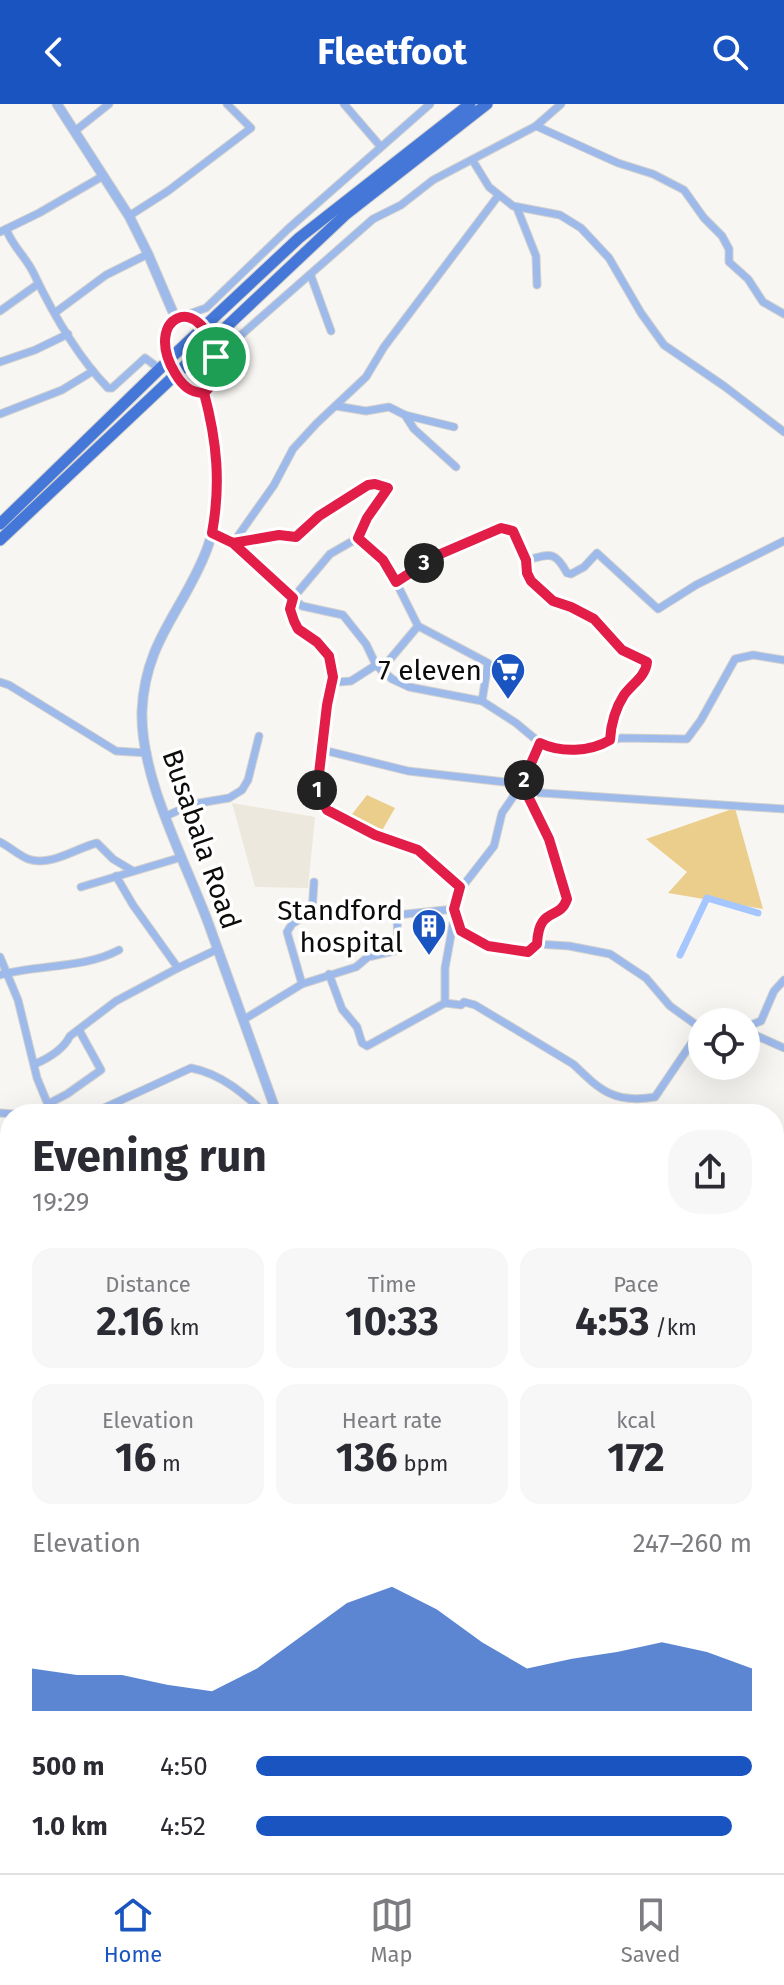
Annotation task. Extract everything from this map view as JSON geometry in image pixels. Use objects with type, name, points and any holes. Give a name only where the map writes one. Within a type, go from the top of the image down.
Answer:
[{"type":"highway","points":[[0,524],[299,238],[470,104]]},
{"type":"highway","points":[[0,540],[345,215],[487,104]]},
{"type":"street","points":[[57,104],[129,216],[181,316],[202,328],[212,342],[216,373],[212,385],[204,393],[195,393],[164,364],[145,358],[110,388],[93,371],[25,260],[3,230],[103,176]]},
{"type":"street","points":[[75,131],[109,104]]},
{"type":"street","points":[[129,216],[236,142],[251,128],[227,104]]},
{"type":"street","points":[[344,104],[381,147]]},
{"type":"street","points":[[164,364],[165,334],[181,316],[206,308],[288,229],[430,104]]},
{"type":"street","points":[[216,357],[373,219],[401,205],[433,180],[536,126],[561,104]]},
{"type":"street","points":[[536,126],[684,190],[704,218],[722,236],[729,249],[729,262],[748,279],[763,302],[784,314]]},
{"type":"street","points":[[473,161],[498,196],[517,208],[552,212],[581,228],[609,258],[664,345],[784,432]]},
{"type":"street","points":[[233,543],[274,485],[293,449],[366,377],[384,347],[498,196]]},
{"type":"street","points":[[517,208],[536,256],[537,285]]},
{"type":"street","points":[[56,312],[106,275],[148,254]]},
{"type":"street","points":[[311,276],[331,331]]},
{"type":"street","points":[[0,311],[38,284]]},
{"type":"street","points":[[0,362],[68,334]]},
{"type":"street","points":[[0,414],[62,390],[93,371]]},
{"type":"street","name":"Busabala Road","points":[[204,393],[218,460],[217,504],[212,533],[197,571],[156,645],[148,666],[142,714],[147,753],[166,816],[273,1104]]},
{"type":"street","points":[[336,406],[366,411],[389,407],[405,415],[454,427]]},
{"type":"street","points":[[405,415],[414,429],[456,467]]},
{"type":"street","points":[[233,543],[279,535],[296,537],[319,516],[368,485],[388,488],[367,518],[358,538],[330,554],[293,598],[290,609],[298,629],[317,642],[329,656],[333,677],[317,791],[327,810],[375,835],[418,850],[460,887]]},
{"type":"street","points":[[396,582],[438,555],[501,528],[513,531],[526,560],[531,581],[553,601],[594,619],[622,650],[647,662],[646,670],[626,692],[617,708],[610,740]]},
{"type":"street","points":[[212,533],[233,543],[307,608],[343,615],[366,644],[378,667],[392,679],[409,687],[482,701],[540,743],[557,749],[578,750],[621,738],[687,739],[735,659],[753,655],[784,660]]},
{"type":"street","points":[[358,538],[383,560],[418,626],[487,662],[489,666],[482,701]]},
{"type":"street","points":[[526,560],[550,554],[558,558],[567,573],[571,574],[584,567],[597,553],[658,609],[696,585],[784,541]]},
{"type":"street","points":[[333,677],[343,683],[378,667],[418,626]]},
{"type":"street","points":[[0,682],[116,751],[147,753]]},
{"type":"street","points":[[166,816],[198,803],[229,798],[242,790],[248,780],[259,736]]},
{"type":"street","points":[[445,1003],[445,968],[460,887],[491,850],[502,813],[522,784],[540,743]]},
{"type":"street","points":[[323,750],[408,771],[522,784]]},
{"type":"street","points":[[522,784],[549,839],[567,899],[561,909],[544,917],[539,924],[537,944]]},
{"type":"street","points":[[527,792],[784,809]]},
{"type":"street","points":[[0,842],[22,856],[37,861],[49,860],[97,843],[113,859],[133,871]]},
{"type":"street","points":[[81,887],[182,857]]},
{"type":"street","points":[[116,876],[178,968]]},
{"type":"street","points":[[302,984],[287,932],[292,924],[312,912],[314,882]]},
{"type":"street","points":[[454,909],[461,931],[488,946],[525,953],[537,944],[602,951],[616,956],[646,978],[670,1006],[688,1019]]},
{"type":"street","points":[[243,1020],[302,984],[356,967],[368,957],[398,950],[397,915],[454,909]]},
{"type":"street","points":[[35,1064],[48,1059],[116,1001],[218,949]]},
{"type":"street","points":[[4,974],[99,961],[119,950]]},
{"type":"street","points":[[0,957],[39,1085],[48,1104]]},
{"type":"street","points":[[329,974],[342,1009],[357,1027],[362,1043],[367,1046],[445,1003],[456,1005],[464,1002],[475,1005],[568,1061],[603,1092],[639,1099],[655,1097],[688,1049]]},
{"type":"street","points":[[760,1021],[774,991],[784,980]]},
{"type":"street","points":[[57,1104],[100,1072],[101,1067],[79,1030]]},
{"type":"street","points":[[760,1036],[784,1048]]},
{"type":"street","points":[[113,1104],[191,1068],[205,1071],[235,1086],[255,1104]]},
{"type":"shaded area","points":[[367,795],[395,808],[380,834],[349,818]]},
{"type":"shaded area","points":[[232,803],[315,817],[308,888],[255,887]]},
{"type":"shaded area","points":[[735,808],[763,909],[668,893],[687,872],[646,839]]},
{"type":"waterway","points":[[680,955],[707,898],[758,913]]},
{"type":"place","name":"7 eleven","points":[[508,701]]},
{"type":"place","name":"Standford hospital","points":[[429,957]]},
{"type":"route","points":[[216,357],[212,342],[194,319],[186,315],[175,317],[165,334],[168,360],[184,386],[195,393],[204,393],[211,418],[218,460],[219,479],[217,504],[212,533],[228,541],[233,543],[279,535],[296,537],[319,516],[368,485],[375,484],[388,488],[367,518],[358,538],[387,564],[396,582],[438,555],[501,528],[509,529],[513,531],[526,560],[531,581],[553,601],[594,619],[622,650],[647,662],[646,670],[626,692],[617,708],[610,740],[578,750],[557,749],[540,743],[522,784],[549,839],[567,899],[561,909],[544,917],[538,927],[537,944],[528,952],[488,946],[461,931],[454,909],[460,887],[439,867],[418,850],[375,835],[327,810],[320,799],[317,791],[333,677],[329,656],[317,642],[298,629],[290,609],[293,598],[233,543],[212,533],[217,504],[218,460],[204,393],[212,385],[216,373],[216,357]]}]
